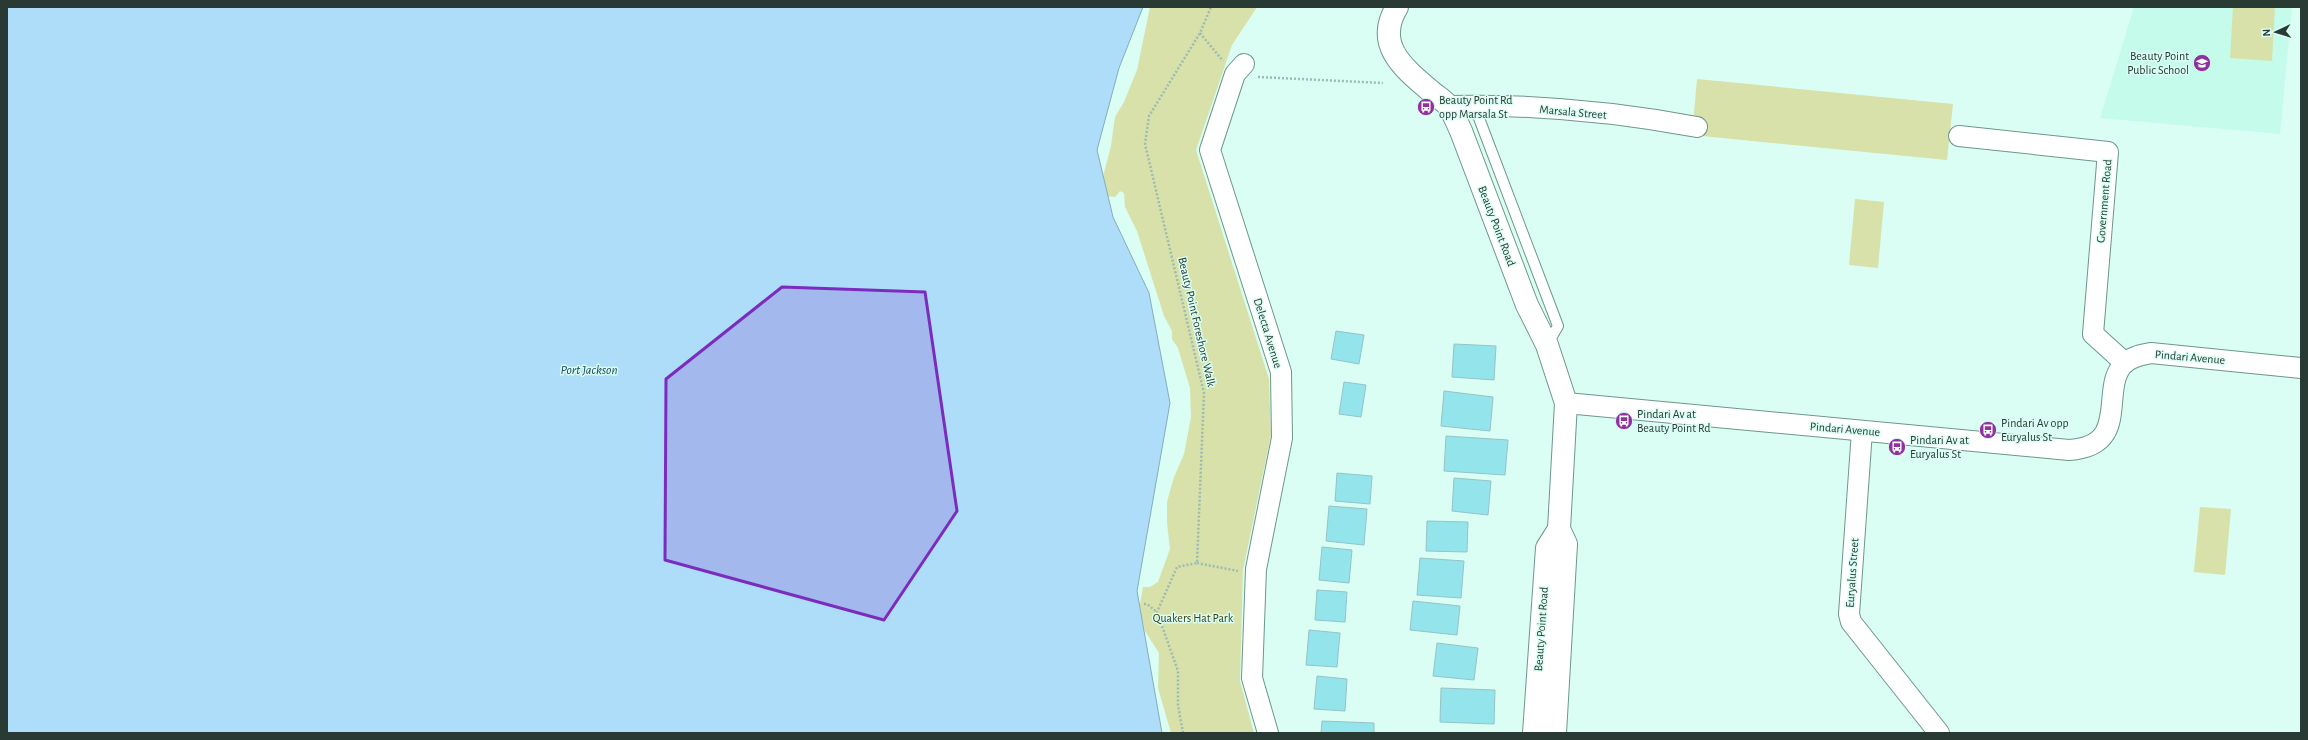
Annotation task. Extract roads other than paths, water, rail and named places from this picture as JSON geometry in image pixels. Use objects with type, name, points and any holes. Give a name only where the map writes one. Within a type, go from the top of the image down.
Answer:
[{"type":"street","points":[[1397,7],[1393,13],[1389,34],[1392,50],[1404,67],[1449,106]]},
{"type":"street","name":"Delecta Avenue","points":[[1240,69],[1210,150],[1281,372],[1282,438],[1256,574],[1252,678],[1268,733]]},
{"type":"street","name":"Marsala Street","points":[[1449,106],[1474,105],[1552,110],[1658,120],[1697,127]]},
{"type":"street","name":"Beauty Point Road","points":[[1449,106],[1461,131],[1527,305],[1547,345],[1566,403],[1559,529],[1566,544],[1555,733]]},
{"type":"street","name":"Government Road","points":[[1959,136],[2108,152],[2093,334],[2124,363]]},
{"type":"street","name":"Pindari Avenue","points":[[1566,403],[2080,450],[2093,444],[2103,434],[2111,419],[2116,377],[2124,363],[2134,357],[2151,353],[2301,368]]},
{"type":"street","name":"Euryalus Street","points":[[1862,431],[1849,614],[1851,622],[1939,733]]},
{"type":"street","name":"Beauty Point Road","points":[[1534,733],[1546,548],[1559,529]]},
{"type":"lane","name":"Beauty Point Road","points":[[1474,105],[1558,326],[1547,345]]},
{"type":"water","name":"Port Jackson","points":[[7,7],[1143,7],[1119,68],[1097,150],[1113,217],[1149,293],[1170,403],[1137,591],[1162,733],[7,733]]},
{"type":"place","name":"Beauty Point Public School","points":[[2202,63]]},
{"type":"place","name":"Beauty Point Rd opp Marsala St","points":[[1426,107]]},
{"type":"place","name":"Pindari Av at Beauty Point Rd","points":[[1624,421]]},
{"type":"place","name":"Pindari Av opp Euryalus St","points":[[1988,430]]},
{"type":"place","name":"Pindari Av at Euryalus St","points":[[1897,447]]},
{"type":"park label","name":"Quakers Hat Park","points":[[1193,618]]}]
